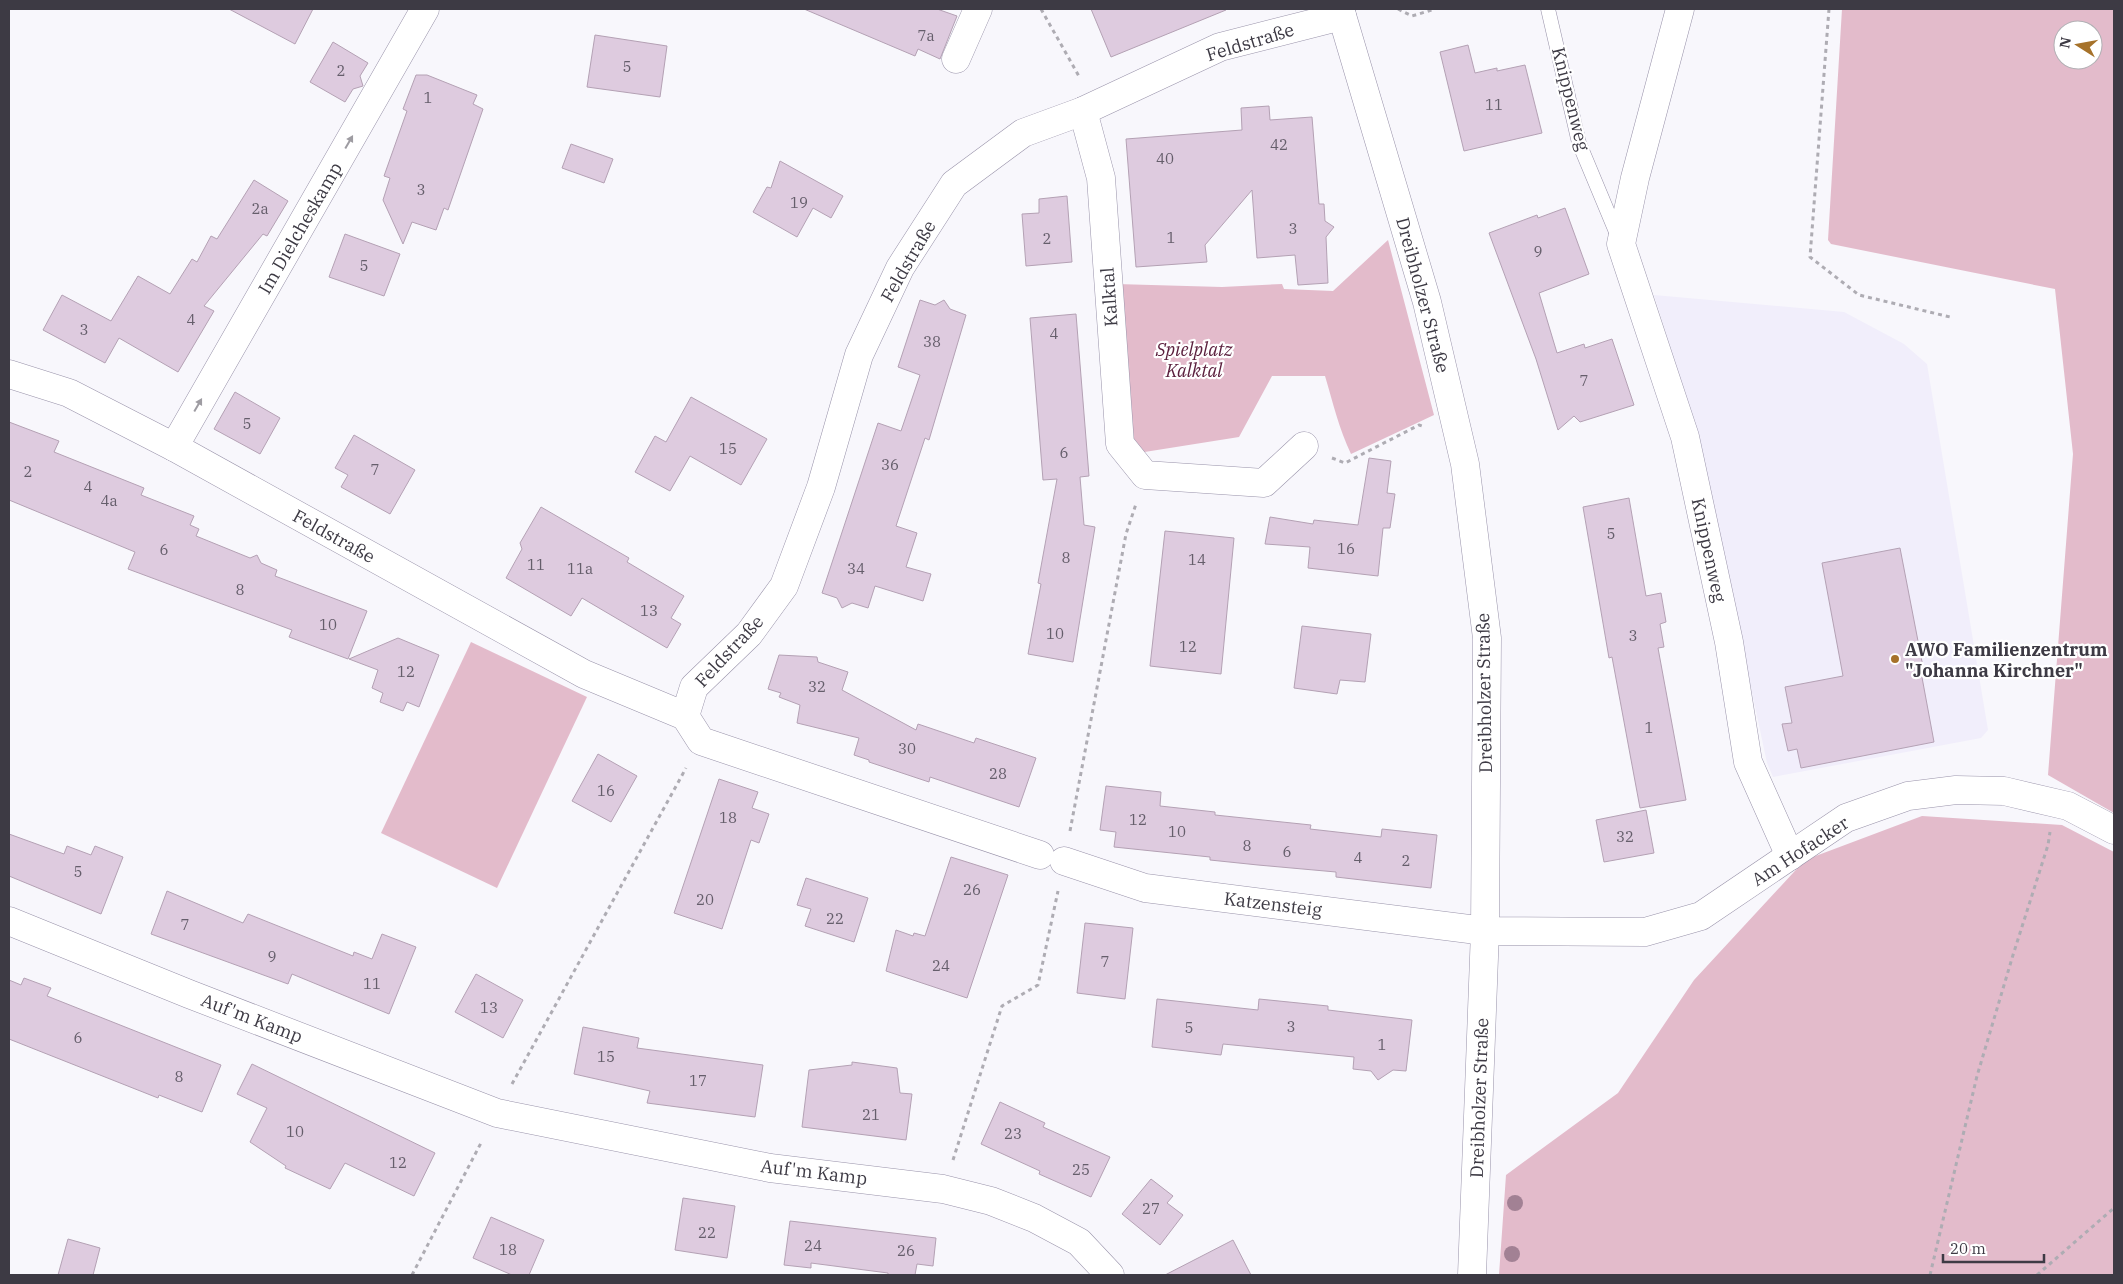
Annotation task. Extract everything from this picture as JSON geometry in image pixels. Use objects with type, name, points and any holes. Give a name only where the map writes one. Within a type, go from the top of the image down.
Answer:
[{"type":"street","name":"Im Dielcheskamp","points":[[174,447],[425,9]]},
{"type":"street","points":[[956,59],[978,9]]},
{"type":"street","points":[[1621,244],[1635,178],[1680,9]]},
{"type":"street","name":"Feldstraße","points":[[9,374],[69,393],[174,447],[584,674],[684,716],[694,687],[749,634],[784,586],[821,487],[859,355],[900,268],[954,184],[1023,133],[1083,111],[1220,46],[1341,12]]},
{"type":"street","name":"Dreibholzer Straße","points":[[1341,12],[1427,302],[1459,438],[1465,464],[1487,638],[1485,931],[1472,1275]]},
{"type":"street","name":"Kalktal","points":[[1083,111],[1101,178],[1120,444],[1145,475]]},
{"type":"street","name":"Knippenweg","points":[[1621,244],[1685,436],[1728,642],[1748,762],[1790,856]]},
{"type":"street","points":[[1145,475],[1264,483],[1304,446]]},
{"type":"street","points":[[684,716],[701,741]]},
{"type":"street","name":"Katzensteig","points":[[701,741],[1145,888],[1485,931]]},
{"type":"street","name":"Am Hofacker","points":[[1485,931],[1645,932],[1701,916],[1846,818],[1908,796],[1956,790],[2004,791],[2068,806],[2114,830]]},
{"type":"street","name":"Auf'm Kamp","points":[[9,921],[189,994],[497,1113],[770,1168],[943,1189],[992,1201],[1034,1218],[1079,1242],[1110,1275]]},
{"type":"lane","name":"Knippenweg","points":[[1548,9],[1579,143],[1621,244]]},
{"type":"path","points":[[1041,9],[1082,81],[1083,111]]},
{"type":"path","points":[[1398,9],[1412,16],[1435,9]]},
{"type":"path","points":[[1829,9],[1810,257],[1859,295],[1950,317]]},
{"type":"path","points":[[1304,446],[1345,464],[1419,425],[1459,438]]},
{"type":"path","points":[[943,1189],[1002,1006],[1038,985],[1052,858],[1100,674],[1126,534],[1145,475]]},
{"type":"path","points":[[412,1275],[497,1113],[701,741]]},
{"type":"path","points":[[1930,1275],[1977,1076],[2013,954],[2048,846],[2054,802]]},
{"type":"path","points":[[2037,1275],[2114,1208]]},
{"type":"shaded area","points":[[1654,295],[1844,312],[1904,344],[1927,364],[1988,730],[1981,738],[1773,777],[1767,763],[1697,433]]},
{"type":"green space","points":[[1842,9],[2114,9],[2114,813],[2048,775],[2073,454],[2055,289],[1831,244],[1828,240]]},
{"type":"green space","name":"Spielplatz Kalktal","points":[[1388,240],[1434,415],[1351,454],[1325,376],[1272,376],[1239,437],[1132,454],[1116,284],[1222,287],[1282,284],[1284,289],[1333,291]]},
{"type":"green space","points":[[471,642],[587,697],[497,888],[381,833]]},
{"type":"green space","points":[[1922,816],[2062,825],[2114,852],[2114,1275],[1499,1275],[1506,1175],[1618,1093],[1694,980],[1805,860]]},
{"type":"building","points":[[229,9],[313,9],[295,44]]},
{"type":"building","points":[[804,9],[937,9],[957,16],[940,59],[918,49],[915,56]]},
{"type":"building","points":[[1091,9],[1225,9],[1226,10],[1111,57]]},
{"type":"building","points":[[595,35],[667,46],[660,97],[587,87]]},
{"type":"building","points":[[333,42],[368,63],[360,76],[363,86],[353,89],[345,102],[310,82]]},
{"type":"building","points":[[1468,45],[1475,73],[1497,68],[1497,71],[1525,65],[1542,133],[1464,151],[1440,52]]},
{"type":"building","points":[[416,75],[427,75],[477,95],[473,104],[483,109],[448,210],[444,208],[436,230],[412,222],[403,244],[383,200],[390,178],[384,176],[407,111],[403,109]]},
{"type":"building","points":[[1269,106],[1270,120],[1312,117],[1319,204],[1324,204],[1325,221],[1334,227],[1326,237],[1328,283],[1298,285],[1295,255],[1257,258],[1252,190],[1205,245],[1207,262],[1136,267],[1126,139],[1242,130],[1241,108]]},
{"type":"building","points":[[571,144],[613,159],[604,183],[562,168]]},
{"type":"building","points":[[780,161],[843,196],[831,218],[813,208],[797,237],[753,212],[767,187],[771,188]]},
{"type":"building","points":[[254,180],[288,201],[267,236],[263,234],[204,306],[214,311],[178,372],[119,338],[105,363],[43,330],[62,295],[111,321],[138,276],[170,294],[192,259],[197,262],[211,236],[217,239]]},
{"type":"building","points":[[1067,196],[1072,262],[1026,266],[1022,214],[1039,213],[1039,199]]},
{"type":"building","points":[[1565,208],[1589,274],[1539,293],[1557,353],[1584,344],[1585,348],[1612,339],[1634,405],[1580,422],[1574,416],[1558,430],[1536,359],[1489,233],[1537,215],[1538,218]]},
{"type":"building","points":[[345,234],[400,254],[384,296],[329,277]]},
{"type":"building","points":[[920,300],[935,305],[944,300],[950,309],[966,315],[929,440],[925,438],[896,526],[917,533],[906,567],[931,574],[923,601],[875,586],[868,608],[852,603],[842,608],[837,598],[822,593],[878,423],[901,431],[920,375],[898,367]]},
{"type":"building","points":[[1076,314],[1089,476],[1080,477],[1084,525],[1095,527],[1073,662],[1028,654],[1041,584],[1038,583],[1057,479],[1043,480],[1030,318]]},
{"type":"building","points":[[235,392],[280,418],[260,454],[214,429]]},
{"type":"building","points":[[691,397],[767,439],[741,485],[690,456],[670,491],[635,472],[655,436],[666,442]]},
{"type":"building","points":[[9,422],[59,441],[54,452],[144,488],[141,495],[194,516],[190,525],[199,529],[196,536],[250,558],[257,555],[261,563],[277,570],[275,576],[367,611],[348,659],[289,637],[292,630],[128,569],[135,552],[9,500]]},
{"type":"building","points":[[354,435],[415,470],[390,514],[341,487],[348,475],[335,468]]},
{"type":"building","points":[[1369,458],[1391,461],[1387,493],[1395,494],[1390,528],[1383,528],[1378,576],[1308,568],[1310,547],[1265,544],[1270,517],[1313,524],[1314,520],[1358,525]]},
{"type":"building","points":[[1629,498],[1646,596],[1661,593],[1666,622],[1660,624],[1664,647],[1658,648],[1686,800],[1640,808],[1612,657],[1609,658],[1583,507]]},
{"type":"building","points":[[541,507],[629,558],[627,562],[684,596],[671,618],[681,624],[667,648],[582,598],[571,616],[506,578],[522,549],[520,543]]},
{"type":"building","points":[[1165,531],[1234,538],[1221,674],[1150,666]]},
{"type":"building","name":"AWO Familienzentrum \"Johanna Kirchner\"","points":[[1900,548],[1924,672],[1921,672],[1934,742],[1801,768],[1797,749],[1788,751],[1782,724],[1792,723],[1785,687],[1843,676],[1822,563]]},
{"type":"building","points":[[1302,626],[1371,634],[1365,682],[1340,680],[1337,694],[1294,688]]},
{"type":"building","points":[[398,638],[439,655],[419,707],[407,702],[403,711],[380,702],[383,693],[372,688],[378,670],[349,659]]},
{"type":"building","points":[[779,655],[817,657],[818,662],[848,672],[842,690],[916,730],[918,724],[974,743],[976,738],[1036,758],[1019,807],[930,777],[929,782],[869,762],[869,760],[854,755],[859,738],[797,723],[800,705],[779,697],[781,693],[768,689]]},
{"type":"building","points":[[598,754],[637,776],[611,822],[572,801]]},
{"type":"building","points":[[719,779],[758,792],[752,808],[769,814],[759,843],[751,840],[722,929],[674,913]]},
{"type":"building","points":[[1106,786],[1161,792],[1160,806],[1215,812],[1215,815],[1311,825],[1310,829],[1381,837],[1382,829],[1437,835],[1431,888],[1336,877],[1336,872],[1210,860],[1210,857],[1114,847],[1116,832],[1100,830]]},
{"type":"building","points":[[1646,810],[1654,853],[1604,862],[1596,820]]},
{"type":"building","points":[[9,834],[64,854],[67,846],[91,855],[95,846],[123,857],[101,914],[9,876]]},
{"type":"building","points":[[951,857],[1008,875],[967,998],[886,971],[896,930],[913,936],[914,933],[925,936]]},
{"type":"building","points":[[806,878],[868,898],[854,942],[805,926],[811,909],[797,905]]},
{"type":"building","points":[[167,891],[243,923],[248,914],[353,956],[354,952],[372,959],[382,934],[416,947],[389,1014],[292,974],[288,984],[151,934]]},
{"type":"building","points":[[1085,923],[1133,928],[1125,999],[1077,993]]},
{"type":"building","points":[[476,974],[523,1000],[503,1038],[455,1012]]},
{"type":"building","points":[[24,978],[51,988],[47,996],[221,1065],[202,1112],[159,1095],[158,1098],[9,1039],[9,980],[21,985]]},
{"type":"building","points":[[1157,999],[1258,1010],[1259,999],[1328,1006],[1328,1010],[1412,1020],[1406,1071],[1393,1070],[1378,1080],[1371,1071],[1353,1069],[1354,1057],[1223,1044],[1221,1055],[1152,1047]]},
{"type":"building","points":[[583,1027],[639,1038],[637,1048],[763,1065],[755,1117],[647,1103],[650,1091],[574,1074]]},
{"type":"building","points":[[852,1062],[897,1068],[900,1093],[912,1094],[906,1140],[802,1127],[809,1070],[852,1065]]},
{"type":"building","points":[[252,1064],[435,1153],[414,1196],[345,1163],[330,1189],[285,1168],[286,1166],[250,1142],[267,1108],[237,1094]]},
{"type":"building","points":[[1000,1102],[1045,1123],[1043,1127],[1110,1157],[1091,1197],[1039,1174],[1040,1171],[981,1144]]},
{"type":"building","points":[[1151,1179],[1173,1196],[1167,1203],[1183,1215],[1160,1245],[1122,1214]]},
{"type":"building","points":[[683,1198],[735,1206],[727,1258],[675,1250]]},
{"type":"building","points":[[491,1217],[544,1240],[529,1275],[512,1275],[473,1258]]},
{"type":"building","points":[[790,1221],[936,1238],[933,1266],[917,1264],[915,1275],[888,1275],[888,1273],[811,1263],[811,1268],[784,1265]]},
{"type":"building","points":[[68,1239],[100,1248],[93,1275],[58,1275]]},
{"type":"building","points":[[1233,1240],[1251,1275],[1165,1275]]},
{"type":"place","name":"AWO Familienzentrum \"Johanna Kirchner\"","points":[[1895,659]]}]
